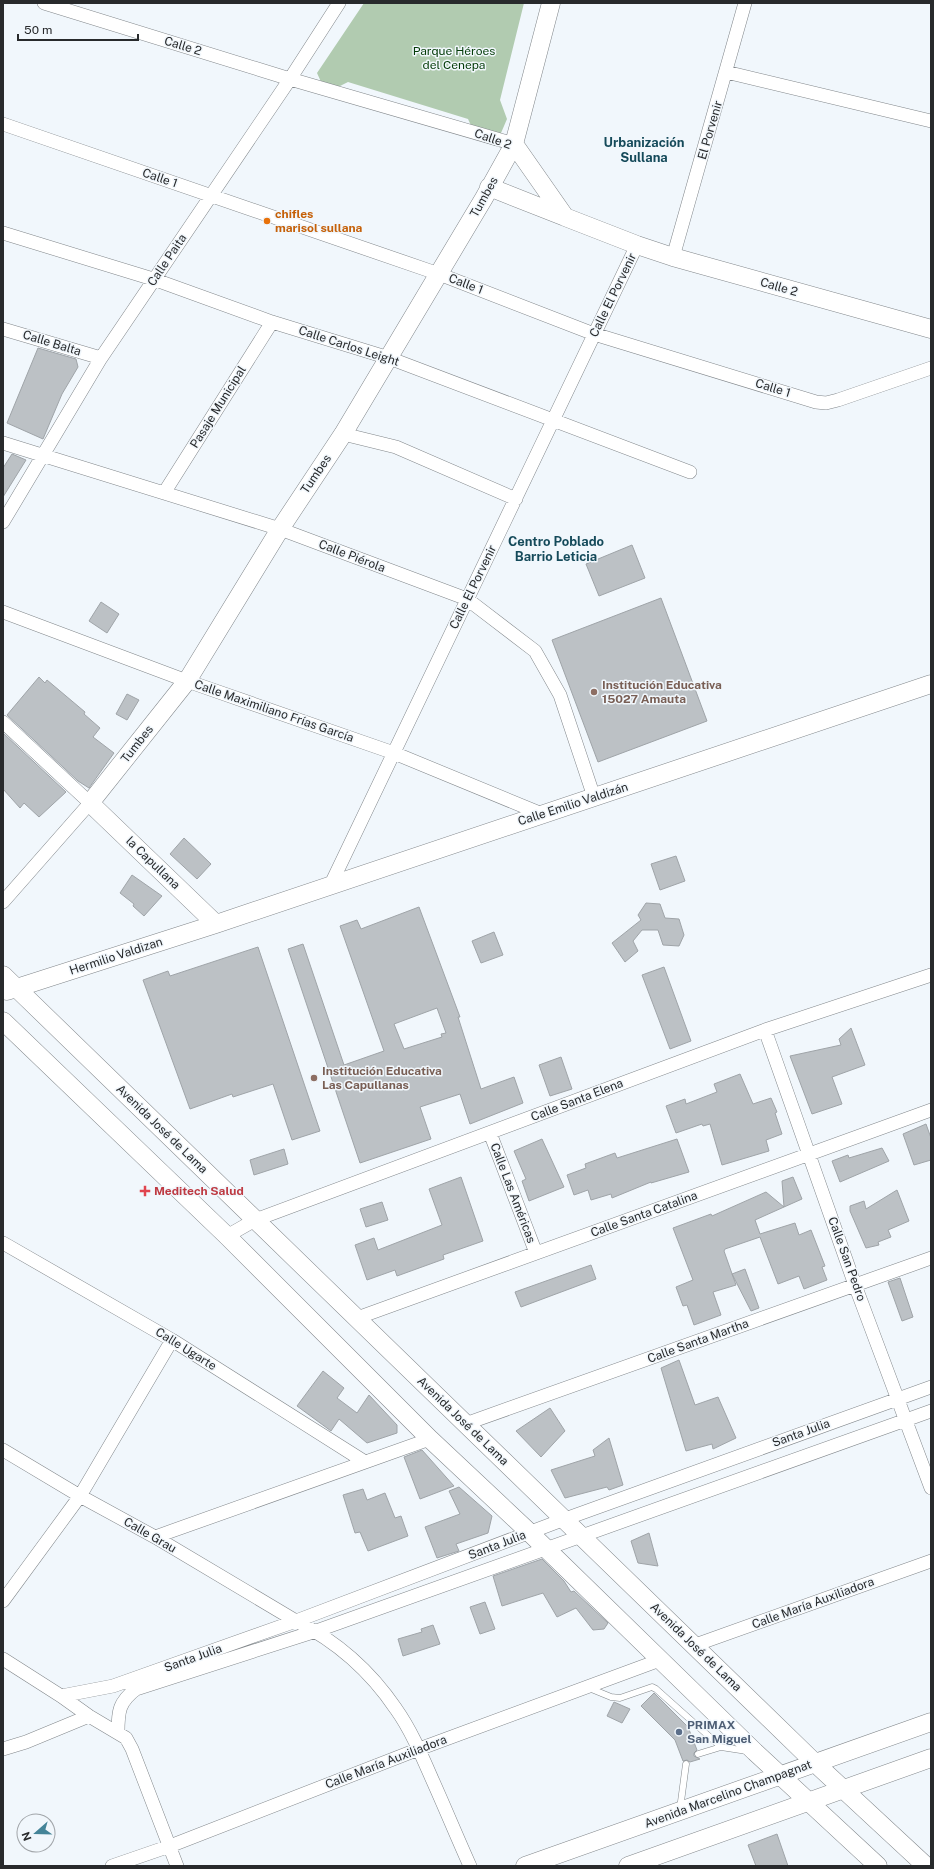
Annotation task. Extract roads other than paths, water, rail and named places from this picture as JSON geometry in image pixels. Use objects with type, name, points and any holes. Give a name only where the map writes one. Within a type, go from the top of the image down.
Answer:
[{"type":"main road","name":"Tumbes","points":[[90,803],[187,681],[280,529],[343,434],[439,274],[514,144],[551,3]]},
{"type":"main road","name":"Calle 2","points":[[514,144],[565,217],[637,245],[673,257],[931,329]]},
{"type":"main road","points":[[489,187],[565,217]]},
{"type":"main road","name":"Calle Emilio Valdizán","points":[[216,924],[931,684]]},
{"type":"main road","name":"la Capullana","points":[[90,803],[216,924]]},
{"type":"main road","name":"Hermilio Valdizan","points":[[10,990],[216,924]]},
{"type":"main road","name":"Avenida José de Lama","points":[[3,975],[10,990],[255,1220],[816,1763],[926,1866]]},
{"type":"main road","points":[[3,1021],[227,1236],[430,1439],[529,1532],[755,1752],[878,1866]]},
{"type":"main road","name":"Avenida Marcelino Champagnat","points":[[525,1866],[931,1722]]},
{"type":"main road","points":[[628,1866],[931,1758]]},
{"type":"street","name":"Calle 2","points":[[44,3],[290,79],[514,144]]},
{"type":"street","name":"Calle Paita","points":[[3,522],[44,456],[101,358],[153,279],[290,79],[339,3]]},
{"type":"street","name":"El Porvenir","points":[[673,257],[745,3]]},
{"type":"street","points":[[726,72],[931,121]]},
{"type":"street","name":"Calle 1","points":[[3,124],[439,274],[594,334],[816,402],[826,403],[931,368]]},
{"type":"street","name":"Calle Carlos Leight","points":[[3,233],[153,279],[272,322],[389,358],[690,472]]},
{"type":"street","name":"Calle El Porvenir","points":[[330,886],[637,245]]},
{"type":"street","name":"Pasaje Municipal","points":[[164,493],[272,322]]},
{"type":"street","name":"Calle Balta","points":[[3,329],[101,358]]},
{"type":"street","points":[[343,434],[396,447],[516,498]]},
{"type":"street","name":"Calle Piérola","points":[[3,443],[280,529],[467,599],[535,651],[560,694],[594,797]]},
{"type":"street","name":"Calle Maximiliano Frías García","points":[[3,612],[187,681],[394,753],[542,814]]},
{"type":"street","points":[[4,726],[90,803]]},
{"type":"street","name":"Tumbes","points":[[3,902],[90,803]]},
{"type":"street","name":"Calle Santa Elena","points":[[227,1236],[255,1220],[765,1030],[931,975]]},
{"type":"street","name":"Calle San Pedro","points":[[765,1030],[855,1285],[931,1488]]},
{"type":"street","name":"Calle Santa Catalina","points":[[356,1318],[931,1110]]},
{"type":"street","name":"Calle Las Américas","points":[[490,1133],[536,1253]]},
{"type":"street","name":"Calle Ugarte","points":[[3,1243],[172,1340],[366,1462]]},
{"type":"street","name":"Calle Santa Martha","points":[[465,1424],[931,1258]]},
{"type":"street","points":[[3,1601],[80,1496],[172,1340]]},
{"type":"street","name":"Santa Julia","points":[[61,1696],[113,1686],[296,1621],[529,1532],[931,1387]]},
{"type":"street","name":"Santa Julia","points":[[118,1732],[118,1713],[125,1697],[136,1689],[316,1631],[931,1411]]},
{"type":"street","points":[[155,1537],[430,1439]]},
{"type":"street","name":"Calle Grau","points":[[3,1450],[80,1496],[155,1537],[296,1621],[316,1631],[357,1663],[376,1683],[397,1709],[419,1749],[470,1866]]},
{"type":"street","name":"Calle María Auxiliadora","points":[[695,1645],[931,1561]]},
{"type":"street","points":[[3,1659],[61,1696],[89,1716],[126,1738],[132,1749],[177,1866]]},
{"type":"street","name":"Calle María Auxiliadora","points":[[112,1866],[170,1846],[419,1749],[660,1660]]},
{"type":"street","points":[[3,1749],[26,1742],[89,1716]]},
{"type":"lane","points":[[586,1687],[615,1699],[652,1687],[722,1747]]},
{"type":"lane","points":[[698,1754],[722,1747],[755,1752]]},
{"type":"lane","points":[[680,1811],[686,1764]]},
{"type":"place","name":"chifles marisol sullana","points":[[267,221]]},
{"type":"place","name":"Institución Educativa 15027 Amauta","points":[[594,692]]},
{"type":"place","name":"Institución Educativa Las Capullanas","points":[[314,1078]]},
{"type":"place","name":"Meditech Salud","points":[[145,1191]]},
{"type":"place","name":"PRIMAX San Miguel","points":[[679,1732]]},
{"type":"district","name":"Urbanización Sullana","points":[[644,150]]},
{"type":"district","name":"Centro Poblado Barrio Leticia","points":[[556,548]]},
{"type":"park label","name":"Parque Héroes del Cenepa","points":[[454,58]]}]
